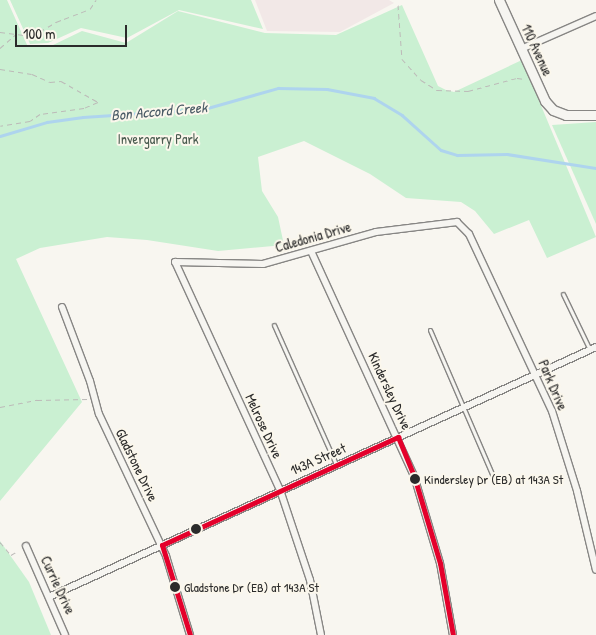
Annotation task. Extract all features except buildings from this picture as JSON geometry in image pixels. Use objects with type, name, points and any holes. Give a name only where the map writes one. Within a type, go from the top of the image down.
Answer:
[{"type":"street","name":"110 Avenue","points":[[498,0],[545,101],[553,110],[566,116],[596,115]]},
{"type":"street","points":[[521,49],[596,16]]},
{"type":"street","name":"Caledonia Drive","points":[[175,262],[263,264],[376,232],[457,222]]},
{"type":"street","name":"Park Drive","points":[[457,222],[469,234],[536,374],[577,491],[596,570]]},
{"type":"street","name":"Kindersley Drive","points":[[311,251],[398,437],[414,476],[440,563],[453,635]]},
{"type":"street","name":"Melrose Drive","points":[[175,262],[280,490],[310,580],[321,635]]},
{"type":"street","name":"Gladstone Drive","points":[[62,307],[90,381],[99,414],[162,545],[190,635]]},
{"type":"street","name":"143A Street","points":[[51,596],[336,464],[593,349]]},
{"type":"street","name":"Currie Drive","points":[[26,546],[51,596],[66,635]]},
{"type":"lane","points":[[563,294],[593,349]]},
{"type":"lane","points":[[274,325],[336,464]]},
{"type":"lane","points":[[430,330],[492,474]]},
{"type":"path","points":[[0,32],[32,36],[56,22],[90,9],[96,0]]},
{"type":"path","points":[[398,5],[402,59],[421,80],[437,90],[468,91],[529,78]]},
{"type":"path","points":[[0,48],[15,34]]},
{"type":"path","points":[[0,69],[32,74],[50,82],[61,81],[98,102],[84,108],[40,114],[30,121],[0,126]]},
{"type":"path","points":[[0,407],[37,400],[90,399]]},
{"type":"path","points":[[0,542],[11,554],[16,552]]},
{"type":"shaded area","points":[[255,0],[389,0],[394,3],[340,32],[267,31]]},
{"type":"green space","name":"Invergarry Park","points":[[0,0],[7,0],[28,47],[51,46],[82,31],[126,43],[178,11],[265,33],[336,35],[402,5],[438,86],[446,90],[454,92],[522,60],[596,237],[547,258],[529,220],[494,234],[475,211],[461,202],[406,198],[370,174],[304,141],[258,157],[262,191],[278,217],[284,245],[218,251],[147,240],[107,237],[40,248],[16,259],[82,402],[0,501]]},
{"type":"green space","points":[[10,0],[251,0],[263,29],[179,10],[127,38],[81,28],[48,43],[30,44]]},
{"type":"green space","points":[[596,122],[596,224],[552,125]]},
{"type":"green space","points":[[0,541],[29,582],[51,635],[0,635]]},
{"type":"waterway","name":"Bon Accord Creek","points":[[0,136],[47,122],[83,117],[204,109],[278,88],[327,89],[374,98],[402,115],[441,150],[457,155],[507,154],[596,168]]},
{"type":"transit line","points":[[398,437],[414,476],[440,563],[453,635]]},
{"type":"transit line","points":[[162,545],[398,437]]},
{"type":"transit line","points":[[162,545],[190,635]]},
{"type":"place","name":"Kindersley Dr (EB) at 143A St","points":[[415,479]]},
{"type":"place","name":"Gladstone Dr (EB) at 143A St","points":[[175,587]]}]
